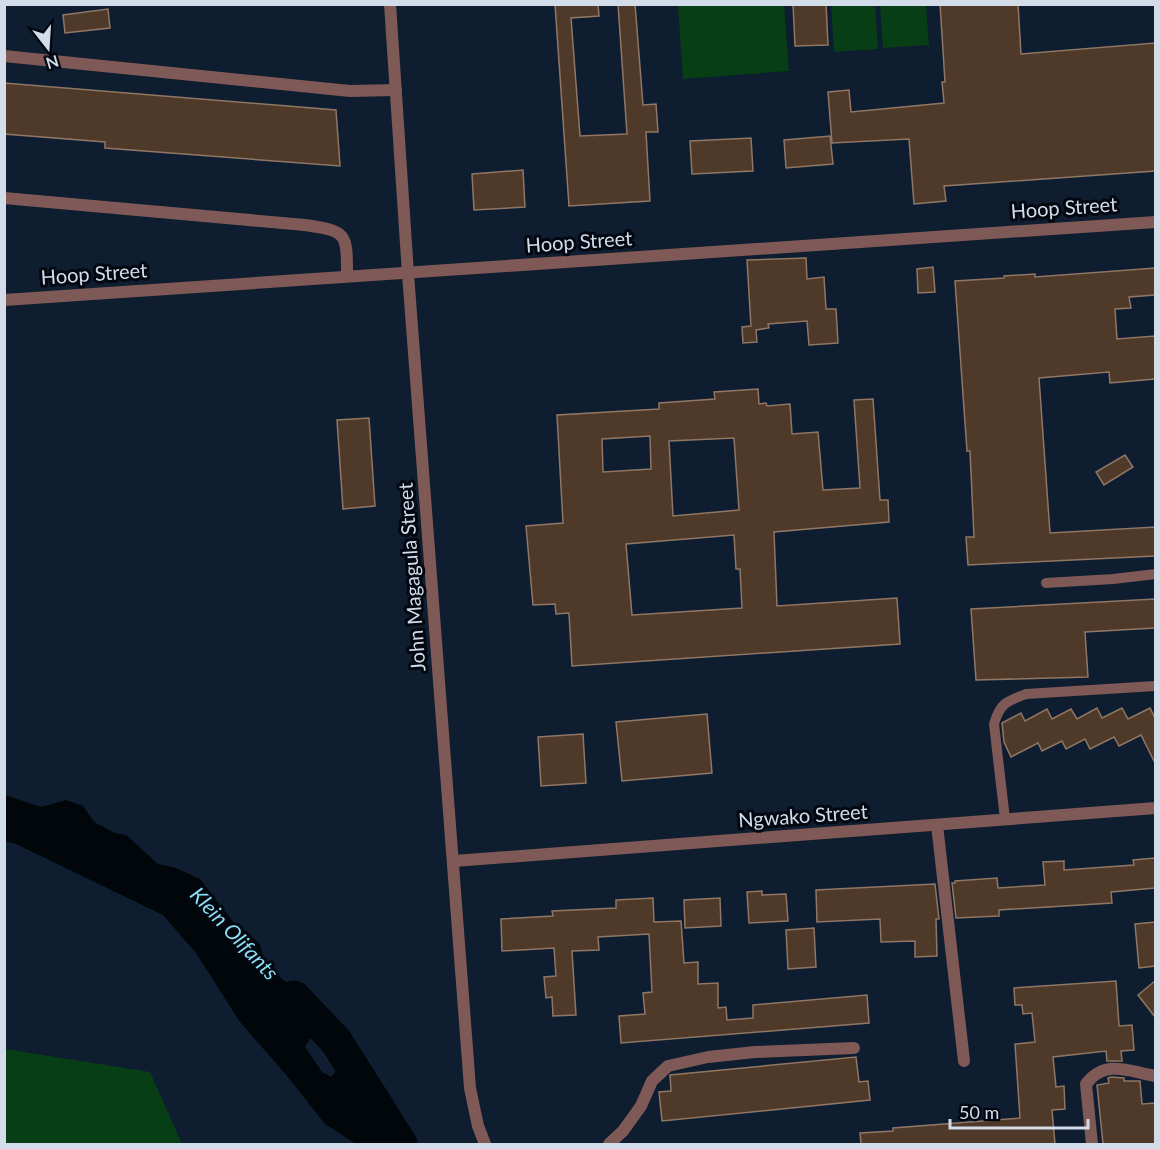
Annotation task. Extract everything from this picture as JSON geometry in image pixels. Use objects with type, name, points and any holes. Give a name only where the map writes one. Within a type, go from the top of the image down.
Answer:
[{"type":"street","name":"John Magagula Street","points":[[390,4],[408,274],[470,1088],[478,1126],[485,1144]]},
{"type":"street","points":[[4,56],[350,91],[396,90]]},
{"type":"street","points":[[4,198],[333,229],[344,237],[347,247],[347,275]]},
{"type":"street","name":"Hoop Street","points":[[4,300],[1155,222]]},
{"type":"street","name":"Ngwako Street","points":[[454,861],[1155,808]]},
{"type":"street","points":[[937,825],[964,1061]]},
{"type":"street","points":[[609,1144],[623,1131],[641,1106],[651,1081],[668,1066],[708,1057],[755,1052],[854,1048]]},
{"type":"street","points":[[1092,1144],[1086,1084],[1094,1073],[1110,1069],[1128,1069],[1155,1076]]},
{"type":"lane","points":[[1046,584],[1155,574]]},
{"type":"lane","points":[[1005,819],[994,724],[996,715],[1006,701],[1026,694],[1155,686]]},
{"type":"green space","points":[[678,5],[784,5],[789,71],[683,79]]},
{"type":"green space","points":[[831,5],[875,5],[878,49],[834,52]]},
{"type":"green space","points":[[880,5],[926,5],[929,45],[883,48]]},
{"type":"green space","points":[[5,1049],[150,1072],[182,1144],[5,1144]]},
{"type":"water","points":[[4,795],[42,807],[66,800],[83,806],[94,822],[115,833],[126,835],[158,864],[176,868],[200,879],[237,927],[248,932],[260,945],[264,960],[276,974],[318,1009],[325,1022],[321,1036],[311,1037],[305,1047],[322,1072],[331,1077],[342,1063],[347,1069],[361,1072],[380,1098],[387,1115],[385,1144],[356,1144],[325,1124],[240,1022],[196,953],[163,915],[16,844],[5,841]]},
{"type":"building","points":[[555,4],[598,4],[599,16],[571,18],[580,136],[627,134],[618,4],[635,4],[643,105],[656,104],[658,132],[646,132],[650,201],[569,206]]},
{"type":"building","points":[[793,4],[826,4],[828,45],[795,46]]},
{"type":"building","points":[[940,4],[1018,4],[1021,54],[1155,43],[1155,171],[944,186],[946,201],[914,204],[909,139],[832,143],[828,92],[849,90],[851,112],[944,103],[942,82],[945,82]]},
{"type":"building","points":[[108,9],[110,28],[65,33],[63,15]]},
{"type":"building","points":[[4,83],[336,110],[340,166],[105,148],[105,142],[4,134]]},
{"type":"building","points":[[830,136],[833,164],[786,168],[784,140]]},
{"type":"building","points":[[751,138],[753,171],[692,174],[690,141]]},
{"type":"building","points":[[523,170],[525,207],[474,210],[472,174]]},
{"type":"building","points":[[806,258],[807,279],[824,277],[826,309],[836,309],[838,343],[809,345],[807,321],[768,324],[769,328],[756,330],[757,342],[743,343],[742,327],[751,326],[747,260]]},
{"type":"building","points":[[933,267],[935,292],[918,293],[917,269]]},
{"type":"building","points":[[1155,268],[1155,295],[1129,297],[1131,308],[1115,309],[1117,339],[1155,336],[1155,379],[1110,383],[1109,372],[1039,378],[1050,533],[1155,527],[1155,556],[968,565],[966,537],[974,537],[970,451],[967,451],[955,281],[1004,278],[1004,276],[1035,274],[1035,277]]},
{"type":"building","points":[[758,389],[759,404],[766,403],[767,406],[790,404],[792,434],[818,432],[823,490],[860,488],[854,400],[873,399],[880,500],[888,500],[889,522],[774,532],[777,606],[897,598],[900,644],[572,666],[569,613],[556,614],[555,604],[533,605],[526,526],[563,523],[557,415],[659,409],[659,403],[715,399],[714,392]],"holes":[[[650,436],[651,469],[603,472],[602,439]],[[734,438],[739,510],[673,516],[669,441]],[[734,535],[736,569],[740,569],[742,608],[632,615],[626,544]]]},
{"type":"building","points":[[369,418],[375,506],[343,509],[337,420]]},
{"type":"building","points":[[1125,455],[1133,467],[1104,485],[1096,472]]},
{"type":"building","points":[[1155,599],[1155,628],[1085,632],[1088,677],[976,680],[971,609]]},
{"type":"building","points":[[1097,708],[1102,718],[1122,708],[1128,719],[1150,708],[1155,718],[1155,763],[1141,735],[1119,746],[1114,737],[1090,749],[1085,739],[1066,749],[1062,741],[1042,751],[1038,743],[1011,757],[1004,742],[1002,723],[1021,713],[1025,721],[1047,709],[1052,719],[1071,709],[1077,719]]},
{"type":"building","points":[[707,714],[712,773],[622,781],[616,722]]},
{"type":"building","points":[[583,734],[586,783],[541,786],[538,737]]},
{"type":"building","points":[[1155,858],[1155,888],[1111,892],[1112,903],[999,910],[999,916],[956,918],[952,883],[955,881],[997,878],[998,888],[1045,885],[1043,862],[1064,861],[1064,870],[1134,865],[1133,860]]},
{"type":"building","points":[[935,884],[939,919],[936,919],[937,956],[915,957],[915,941],[881,942],[880,919],[817,922],[816,890]]},
{"type":"building","points":[[762,891],[762,895],[786,894],[788,921],[749,923],[747,892]]},
{"type":"building","points":[[653,898],[654,922],[681,921],[684,963],[698,962],[698,984],[718,983],[718,1008],[726,1007],[727,1020],[753,1018],[753,1005],[867,995],[869,1023],[621,1043],[619,1016],[645,1014],[643,993],[652,992],[649,934],[598,937],[599,950],[572,951],[576,1015],[553,1016],[552,997],[546,998],[544,977],[556,976],[554,948],[502,951],[501,919],[553,916],[552,911],[616,908],[616,900]]},
{"type":"building","points":[[720,898],[721,926],[685,928],[684,900]]},
{"type":"building","points":[[1155,922],[1155,966],[1139,968],[1135,924]]},
{"type":"building","points":[[814,928],[816,967],[788,969],[786,930]]},
{"type":"building","points":[[1116,981],[1119,1026],[1132,1025],[1134,1050],[1121,1051],[1122,1061],[1107,1061],[1106,1051],[1053,1057],[1056,1087],[1064,1086],[1065,1109],[1052,1110],[1055,1144],[861,1144],[860,1133],[893,1131],[893,1128],[1020,1118],[1015,1044],[1035,1042],[1032,1013],[1023,1014],[1022,1005],[1015,1005],[1014,988]]},
{"type":"building","points":[[1155,981],[1155,1017],[1138,995]]},
{"type":"building","points":[[856,1057],[859,1082],[868,1081],[870,1100],[662,1121],[659,1092],[671,1091],[670,1075]]},
{"type":"building","points":[[1108,1078],[1124,1078],[1124,1081],[1140,1081],[1142,1104],[1155,1103],[1155,1144],[1103,1144],[1097,1085],[1109,1083]]},
{"type":"waterway","name":"Klein Olifants","points":[[294,997],[336,1041],[401,1144]]}]
